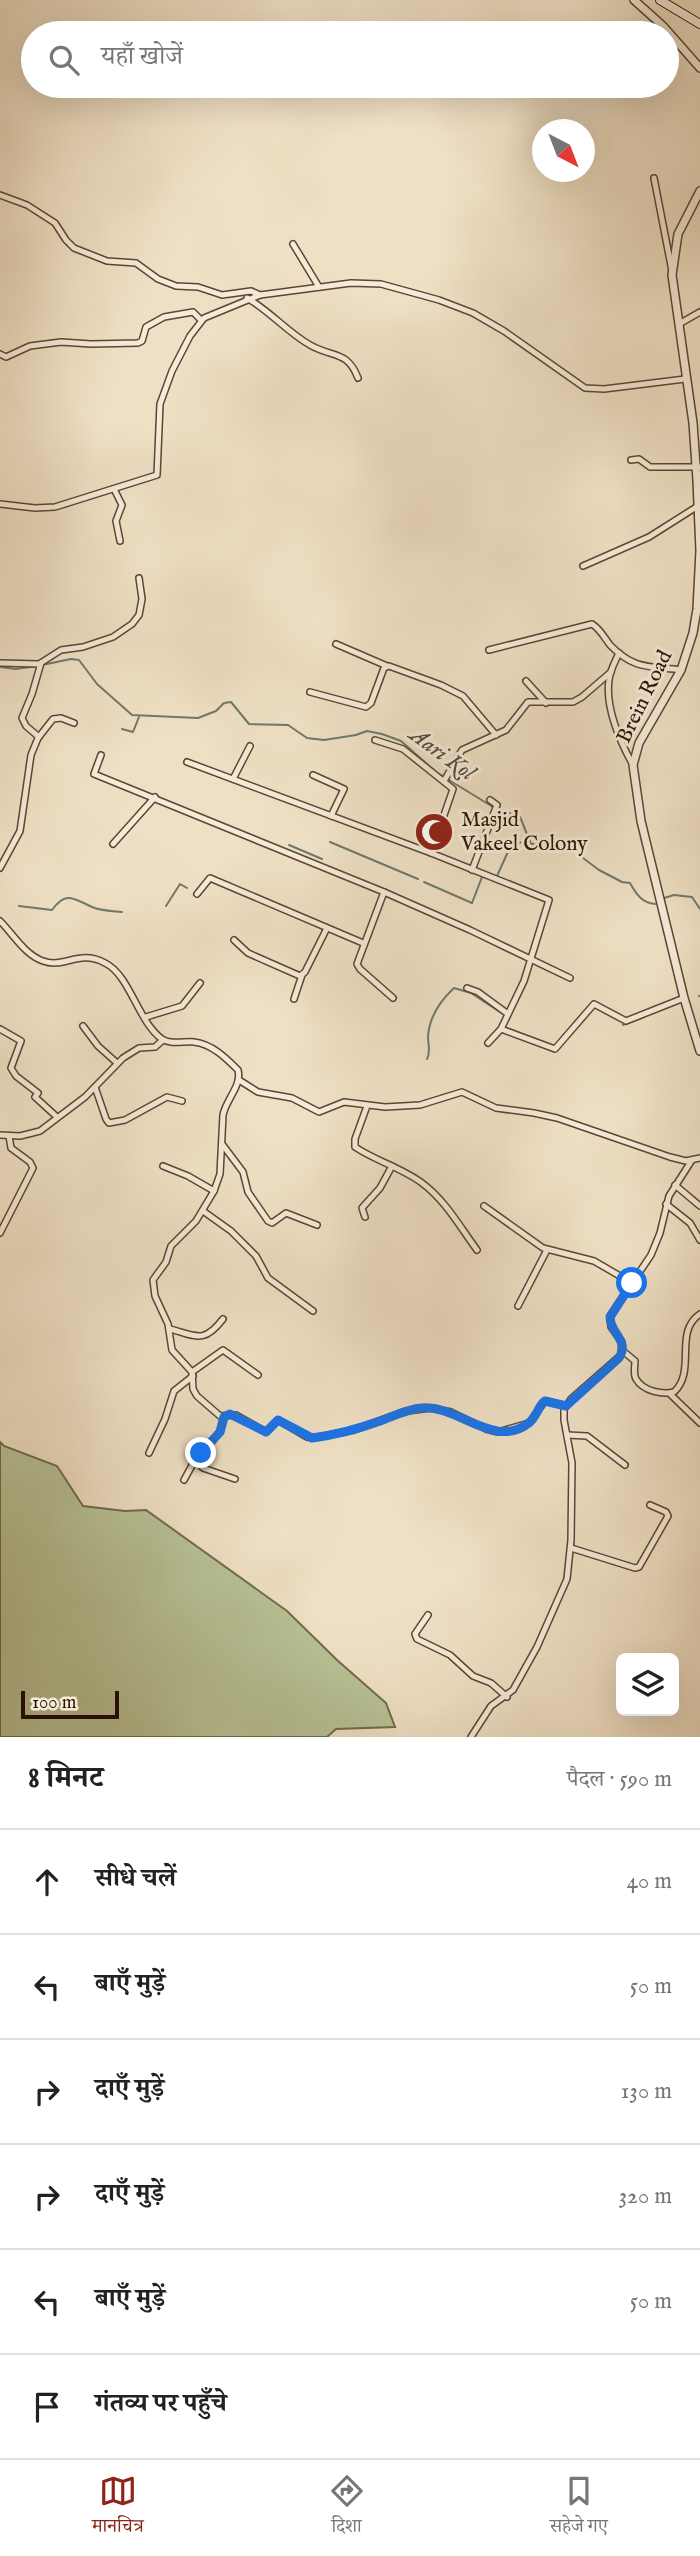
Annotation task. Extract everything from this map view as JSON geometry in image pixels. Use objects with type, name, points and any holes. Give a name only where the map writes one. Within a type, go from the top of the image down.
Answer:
[{"type":"main road","points":[[660,0],[700,24]]},
{"type":"street","points":[[634,0],[657,21]]},
{"type":"street","points":[[679,44],[700,68]]},
{"type":"street","points":[[654,178],[672,272]]},
{"type":"street","name":"Brein Road","points":[[700,191],[680,228],[672,272],[685,379],[696,422],[700,551],[697,627],[681,670],[639,743],[633,765],[641,821],[684,998],[700,1051]]},
{"type":"street","points":[[0,195],[27,205],[58,226],[74,248],[107,261],[136,263],[169,284],[202,288],[222,295],[251,291],[260,295]]},
{"type":"street","points":[[293,244],[319,287]]},
{"type":"street","points":[[0,504],[34,508],[55,507],[157,475],[160,404],[181,353],[201,320],[247,298],[260,295],[370,282],[467,309],[504,331],[576,383],[590,389],[604,390],[685,379]]},
{"type":"street","points":[[247,298],[310,345],[330,355],[345,357],[352,364],[358,378]]},
{"type":"street","points":[[0,354],[6,357],[30,346],[61,342],[138,343],[142,341],[146,327],[164,317],[193,312],[201,320]]},
{"type":"street","points":[[679,324],[700,312]]},
{"type":"street","points":[[631,460],[639,459],[650,467],[698,468]]},
{"type":"street","points":[[114,489],[122,505],[116,523],[120,541]]},
{"type":"street","points":[[583,566],[649,537],[698,506]]},
{"type":"street","points":[[39,737],[26,726],[22,718],[40,666],[65,648],[83,647],[104,641],[132,624],[139,615],[142,604],[139,578]]},
{"type":"street","points":[[489,650],[589,624],[598,628],[619,653],[633,664],[681,670]]},
{"type":"street","points":[[336,644],[463,696],[496,735]]},
{"type":"street","points":[[619,653],[609,681],[611,705],[618,732],[633,765]]},
{"type":"street","points":[[0,663],[40,666]]},
{"type":"street","points":[[310,692],[366,707],[371,703],[387,666]]},
{"type":"street","points":[[444,781],[463,750],[511,726],[528,702],[546,704],[577,700],[611,672]]},
{"type":"street","points":[[526,681],[546,704]]},
{"type":"street","points":[[0,868],[20,831],[31,755],[39,737],[50,721],[57,717],[74,723]]},
{"type":"street","points":[[375,740],[403,749],[454,792],[431,853]]},
{"type":"street","points":[[233,779],[250,746]]},
{"type":"street","points":[[101,755],[94,774],[384,892],[569,978]]},
{"type":"street","points":[[187,762],[549,900],[531,961],[501,1029],[488,1043]]},
{"type":"street","points":[[313,775],[344,789],[331,816]]},
{"type":"street","points":[[113,844],[155,797]]},
{"type":"street","points":[[472,870],[496,809],[490,800]]},
{"type":"street","points":[[197,894],[210,878],[363,943]]},
{"type":"street","points":[[384,892],[357,960],[358,967],[393,998]]},
{"type":"street","points":[[0,921],[28,952],[43,962],[56,964],[82,957],[104,962],[124,981],[135,1004],[163,1040],[209,1046],[238,1070],[239,1080],[225,1106],[220,1174],[214,1191],[191,1227],[170,1246],[166,1262],[153,1280],[155,1296],[170,1329],[174,1354],[192,1374],[197,1396],[220,1416],[236,1415],[266,1432],[278,1420],[312,1438],[354,1430],[421,1408],[452,1412],[486,1429],[506,1431],[528,1423],[545,1401],[566,1406]]},
{"type":"street","points":[[294,999],[302,975],[327,929]]},
{"type":"street","points":[[234,940],[248,953],[302,975]]},
{"type":"street","points":[[146,1017],[182,1006],[200,983]]},
{"type":"street","points":[[467,988],[478,992],[508,1014]]},
{"type":"street","points":[[501,1029],[555,1049],[594,1004],[626,1021],[684,998]]},
{"type":"street","points":[[83,1026],[98,1046],[117,1063]]},
{"type":"street","points":[[0,1029],[21,1041],[11,1064],[14,1073],[38,1093],[35,1097],[57,1117]]},
{"type":"street","points":[[0,1135],[35,1133],[95,1087],[117,1063],[134,1050],[155,1047],[163,1040]]},
{"type":"street","points":[[239,1080],[258,1092],[292,1098],[319,1112],[340,1102],[368,1106],[420,1105],[449,1095],[465,1093],[496,1108],[545,1115],[670,1157],[692,1160],[700,1158]]},
{"type":"street","points":[[95,1087],[109,1123],[124,1120],[164,1098],[182,1101]]},
{"type":"street","points":[[368,1106],[354,1144],[358,1149],[414,1177],[438,1197],[477,1250]]},
{"type":"street","points":[[0,1233],[33,1168],[30,1162],[11,1148],[9,1136]]},
{"type":"street","points":[[222,1144],[243,1171],[249,1194],[268,1222],[272,1223],[286,1213],[317,1225]]},
{"type":"street","points":[[471,1737],[493,1704],[507,1697],[513,1690],[537,1647],[567,1579],[571,1548],[572,1462],[564,1414],[566,1406],[619,1358],[623,1351],[622,1342],[612,1328],[610,1317],[656,1245],[666,1204],[692,1160]]},
{"type":"street","points":[[163,1166],[214,1191]]},
{"type":"street","points":[[365,1217],[362,1208],[380,1188],[391,1166]]},
{"type":"street","points":[[675,1185],[700,1206]]},
{"type":"street","points":[[666,1204],[690,1223],[700,1240]]},
{"type":"street","points":[[484,1206],[547,1250],[594,1261],[632,1283]]},
{"type":"street","points":[[203,1211],[231,1231],[256,1256],[268,1278],[313,1311]]},
{"type":"street","points":[[518,1306],[547,1250]]},
{"type":"street","points":[[670,1394],[678,1389],[685,1378],[690,1326],[700,1314]]},
{"type":"street","points":[[170,1329],[196,1337],[205,1336],[223,1319]]},
{"type":"street","points":[[149,1453],[165,1419],[174,1391],[223,1350],[258,1375]]},
{"type":"street","points":[[623,1351],[635,1361],[638,1381],[651,1390],[670,1394],[700,1423]]},
{"type":"street","points":[[184,1480],[195,1460],[220,1432],[224,1417]]},
{"type":"street","points":[[567,1435],[587,1436],[625,1465]]},
{"type":"street","points":[[195,1460],[203,1468],[234,1479]]},
{"type":"street","points":[[571,1548],[639,1567],[668,1516],[666,1512],[650,1505]]},
{"type":"street","points":[[428,1615],[415,1634],[417,1639],[450,1655],[473,1676],[491,1683],[507,1697]]},
{"type":"green space","points":[[0,1442],[4,1446],[57,1466],[83,1506],[125,1511],[146,1510],[287,1611],[386,1703],[395,1727],[336,1729],[327,1737],[0,1737]]},
{"type":"waterway","name":"Aari Kol","points":[[42,665],[79,660],[97,684],[132,715],[198,718],[216,711],[224,703],[231,702],[249,724],[288,725],[307,738],[324,740],[367,731],[382,734],[401,741],[436,772],[493,807]]},
{"type":"waterway","name":"Aari Kol","points":[[0,667],[16,669],[37,666]]},
{"type":"waterway","points":[[122,729],[133,732],[139,717]]},
{"type":"waterway","name":"Aari Kol","points":[[498,809],[520,817],[531,844],[570,843],[583,858],[599,870],[622,882],[630,883],[640,897],[655,904]]},
{"type":"waterway","points":[[497,876],[511,845],[530,840]]},
{"type":"waterway","points":[[330,842],[418,879]]},
{"type":"waterway","points":[[289,845],[322,859]]},
{"type":"waterway","points":[[424,882],[472,903],[482,877]]},
{"type":"waterway","points":[[166,906],[180,884],[187,888]]},
{"type":"waterway","name":"Aari Kol","points":[[664,898],[674,895],[692,897],[700,909]]},
{"type":"waterway","points":[[19,906],[52,910],[62,900],[70,898],[107,911],[122,912]]},
{"type":"waterway","points":[[427,1059],[428,1037],[433,1017],[444,998],[454,988],[471,993],[503,1014]]},
{"type":"waterway","points":[[623,1025],[644,1017]]},
{"type":"place","name":"Masjid Vakeel Colony","points":[[434,832]]},
{"type":"route","points":[[201,1453],[220,1432],[224,1417],[230,1414],[266,1432],[278,1420],[312,1438],[354,1430],[421,1408],[452,1412],[492,1431],[519,1428],[531,1421],[545,1401],[566,1406],[619,1358],[623,1351],[622,1342],[611,1327],[610,1317],[632,1283]]}]
